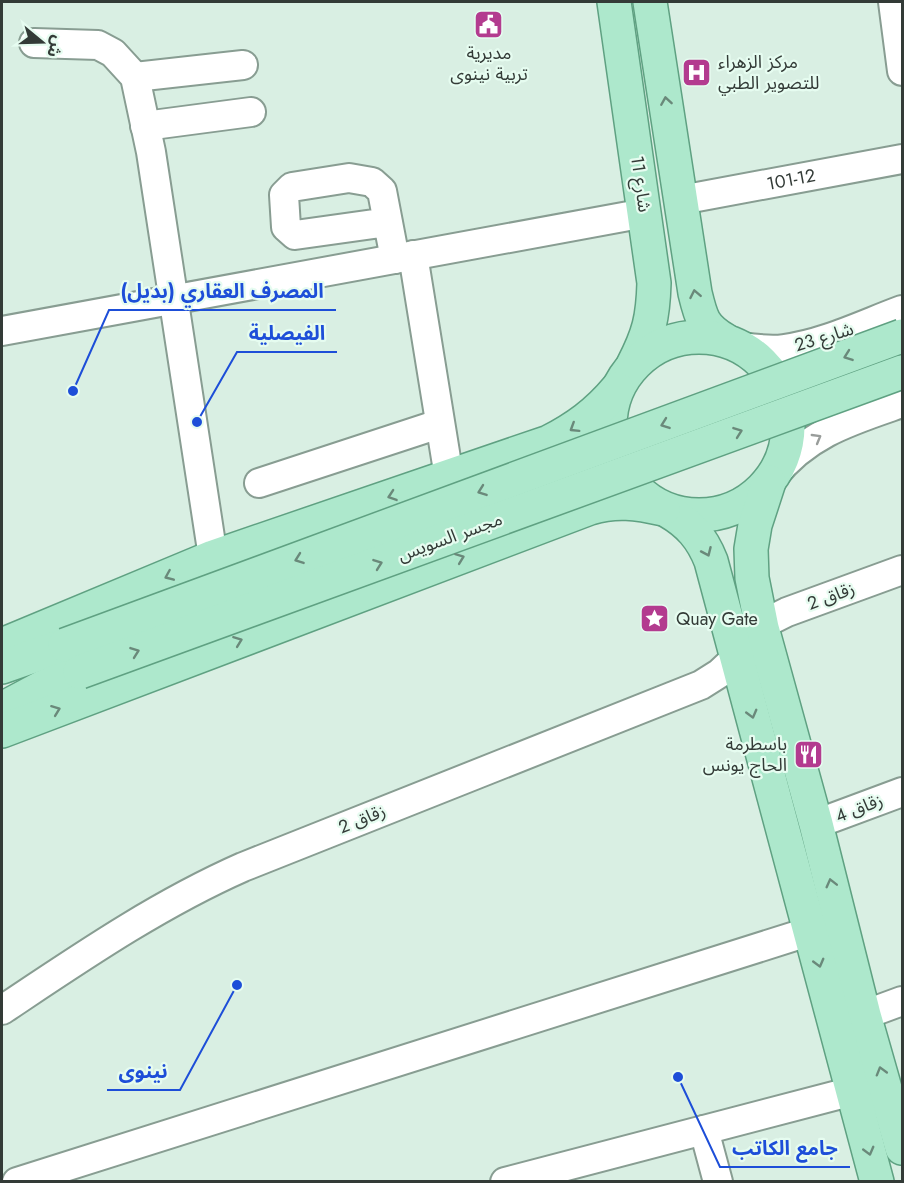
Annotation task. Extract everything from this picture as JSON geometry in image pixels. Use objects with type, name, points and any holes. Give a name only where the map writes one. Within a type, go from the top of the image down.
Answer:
[{"type":"main road","name":"شارع 11","points":[[614,2],[654,283],[653,313],[644,343],[625,377]]},
{"type":"main road","name":"شارع 11","points":[[650,2],[700,316],[710,331],[734,343]]},
{"type":"main road","points":[[2,645],[213,557],[549,442],[577,427],[601,408],[625,377],[653,349],[676,339],[701,336],[734,343],[766,365],[782,390],[789,420],[786,449],[771,479],[755,525],[751,549],[752,578],[762,628],[816,824],[864,1015],[903,1148]]},
{"type":"main road","name":"مجسر السويس","points":[[2,710],[44,687],[73,658],[903,336]]},
{"type":"main road","name":"مجسر السويس","points":[[2,667],[73,658],[903,372]]},
{"type":"main road","points":[[625,377],[610,417],[611,445],[622,472],[640,493],[682,519],[705,545],[711,561],[877,1182]]},
{"type":"main road","points":[[2,731],[590,508],[622,502],[638,503],[695,516],[723,513],[749,501],[771,479]]},
{"type":"street","points":[[893,2],[903,70]]},
{"type":"street","points":[[34,43],[98,45],[112,53],[135,77],[146,126],[213,557]]},
{"type":"street","points":[[135,77],[243,65]]},
{"type":"street","points":[[146,126],[251,112]]},
{"type":"street","name":"101-12","points":[[681,200],[903,159]]},
{"type":"street","points":[[2,331],[645,213]]},
{"type":"street","points":[[388,222],[404,257],[448,477]]},
{"type":"street","name":"شارع 23","points":[[734,343],[761,349],[784,349],[818,341],[903,310]]},
{"type":"street","points":[[771,479],[802,446],[821,435],[848,422],[903,403]]},
{"type":"street","points":[[259,483],[439,424]]},
{"type":"street","name":"زقاق 2","points":[[762,628],[769,621],[787,612],[903,570]]},
{"type":"street","name":"زقاق 2","points":[[2,1010],[137,921],[207,883],[701,685],[720,673],[737,657]]},
{"type":"street","name":"زقاق 4","points":[[816,824],[903,792]]},
{"type":"street","points":[[17,1182],[811,932]]},
{"type":"street","points":[[864,1015],[903,1000]]},
{"type":"street","points":[[505,1182],[587,1171],[704,1130],[853,1091]]},
{"type":"street","points":[[704,1130],[718,1182]]},
{"type":"place","name":"مديرية تربية نينوى","points":[[489,24]]},
{"type":"place","name":"مركز الزهراء للتصوير الطبي","points":[[697,72]]},
{"type":"place","name":"المصرف العقاري (بديل)","points":[[73,391]]},
{"type":"place","name":"الفيصلية","points":[[197,422]]},
{"type":"place","name":"Quay Gate","points":[[655,619]]},
{"type":"place","name":"باسطرمة الحاج يونس","points":[[808,754]]},
{"type":"place","name":"نينوى","points":[[237,985]]},
{"type":"place","name":"جامع الكاتب","points":[[678,1077]]}]
